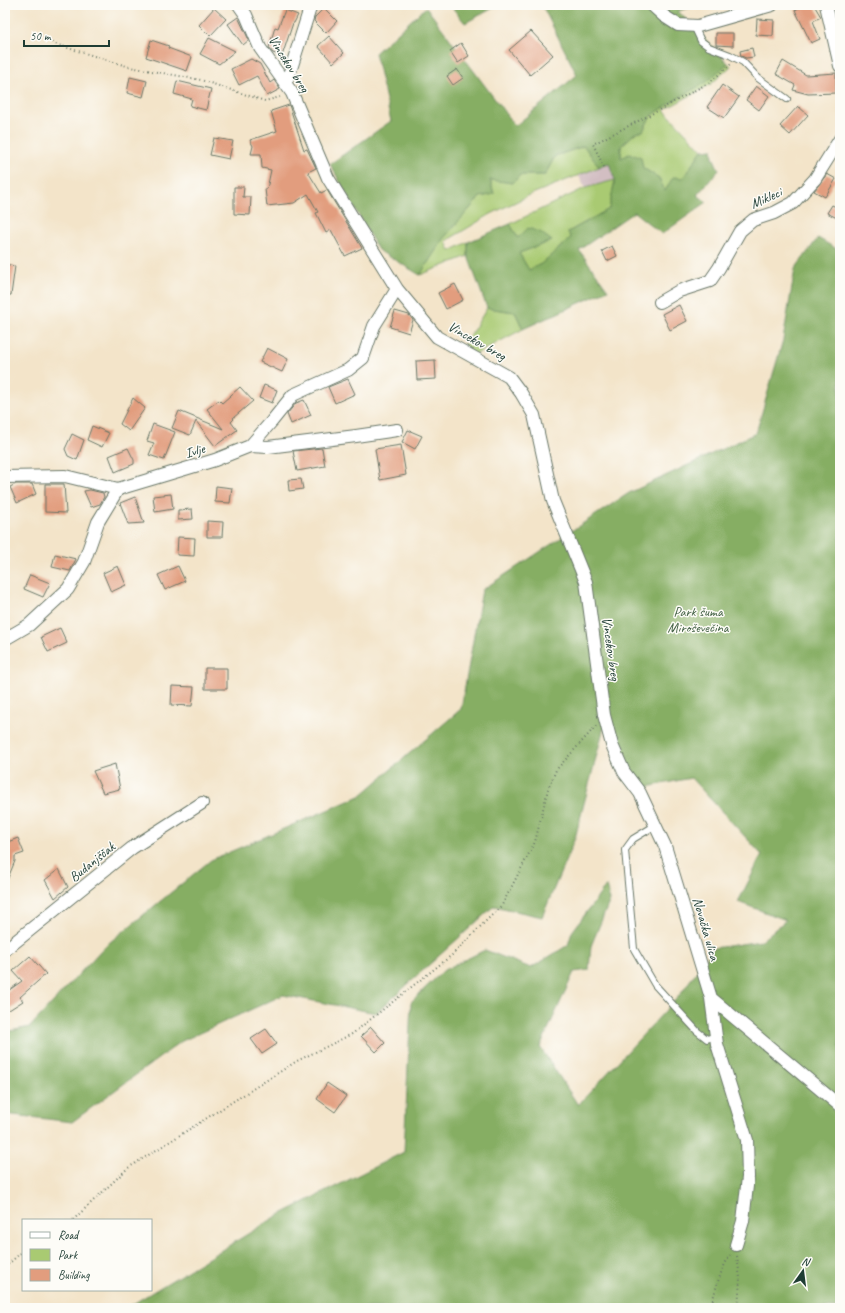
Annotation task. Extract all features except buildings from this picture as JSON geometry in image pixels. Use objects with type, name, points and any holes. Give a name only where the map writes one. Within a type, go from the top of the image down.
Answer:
[{"type":"street","name":"Vincekov breg","points":[[239,5],[246,14],[260,48],[288,88],[328,178],[397,289],[437,337],[509,377],[521,393],[534,415],[553,501],[586,582],[604,715]]},
{"type":"street","points":[[288,88],[311,5]]},
{"type":"street","points":[[652,5],[664,16],[678,25],[694,26],[772,5]]},
{"type":"street","points":[[826,5],[840,66]]},
{"type":"street","name":"Mikleci","points":[[660,302],[679,291],[710,281],[740,231],[753,220],[774,213],[794,202],[815,179],[840,139]]},
{"type":"street","name":"Ivlje","points":[[118,489],[215,460],[250,446],[293,395],[348,370],[363,358],[374,326],[397,289]]},
{"type":"street","points":[[250,446],[268,447],[397,430]]},
{"type":"street","points":[[5,477],[65,476],[118,489],[98,522],[84,562],[68,589],[29,626],[5,639]]},
{"type":"street","points":[[5,627],[19,631]]},
{"type":"street","name":"Novačka ulica","points":[[604,715],[612,745],[624,772],[640,794],[666,846],[711,998],[717,1044],[747,1140],[748,1177],[743,1221],[736,1245]]},
{"type":"street","name":"Budanjščak","points":[[5,950],[132,848],[202,804]]},
{"type":"street","points":[[711,998],[840,1106]]},
{"type":"lane","points":[[694,26],[701,41],[708,47],[743,62],[758,78],[788,99]]},
{"type":"lane","points":[[656,825],[633,839],[625,850],[634,949],[655,985],[697,1032],[707,1039],[716,1036]]},
{"type":"path","points":[[52,43],[130,67],[201,80],[265,101],[288,88]]},
{"type":"path","points":[[604,167],[593,144],[710,82],[733,62]]},
{"type":"path","points":[[74,1219],[128,1168],[297,1061],[352,1034],[452,956],[502,905],[535,842],[548,789],[556,770],[590,734],[604,715]]},
{"type":"path","points":[[711,1308],[715,1290],[726,1262],[736,1245]]},
{"type":"path","points":[[736,1245],[740,1278],[738,1308]]},
{"type":"path","points":[[5,1267],[22,1252]]},
{"type":"shaded area","points":[[609,163],[615,180],[585,188],[578,174]]},
{"type":"green space","points":[[450,5],[499,5],[465,23]]},
{"type":"green space","points":[[542,5],[700,5],[678,11],[728,63],[708,81],[675,100],[650,117],[643,131],[635,133],[621,146],[621,158],[629,154],[641,157],[643,168],[659,178],[665,191],[673,177],[683,178],[702,150],[712,149],[713,157],[719,170],[697,195],[707,202],[662,234],[634,212],[579,250],[608,290],[523,329],[515,312],[487,308],[468,256],[468,242],[510,224],[518,238],[528,228],[540,232],[552,241],[519,253],[529,270],[541,264],[571,238],[568,232],[609,209],[615,180],[609,163],[599,167],[584,146],[555,156],[545,175],[520,175],[513,183],[490,180],[494,194],[480,197],[443,239],[420,275],[378,250],[330,164],[391,121],[375,53],[426,7],[515,126],[577,75]]},
{"type":"green space","points":[[728,63],[731,66],[711,84],[664,110],[702,150],[683,178],[665,192],[659,178],[643,168],[621,158],[621,146],[635,133],[643,131],[650,117]]},
{"type":"green space","points":[[584,146],[599,167],[532,194],[491,214],[446,241],[450,251],[468,242],[468,256],[420,275],[443,239],[480,197],[494,194],[490,179],[512,183],[520,175],[545,175],[555,156]]},
{"type":"green space","points":[[615,180],[609,209],[568,232],[571,238],[541,264],[529,270],[519,253],[552,241],[518,238],[510,224],[585,188]]},
{"type":"green space","name":"Park šuma Miroševečina","points":[[818,238],[840,251],[840,1308],[128,1308],[279,1215],[404,1152],[411,1002],[444,970],[485,950],[531,968],[568,945],[572,932],[606,886],[610,900],[591,946],[589,970],[574,972],[540,1047],[578,1105],[678,997],[714,948],[761,941],[786,920],[738,902],[762,855],[691,778],[642,788],[604,727],[575,838],[542,917],[494,906],[376,1013],[283,995],[182,1041],[72,1122],[5,1114],[5,1032],[30,1027],[104,947],[211,860],[360,796],[461,709],[482,590],[629,493],[756,433],[783,340],[795,269]]},
{"type":"green space","points":[[487,308],[515,312],[523,329],[476,354],[463,347]]}]
